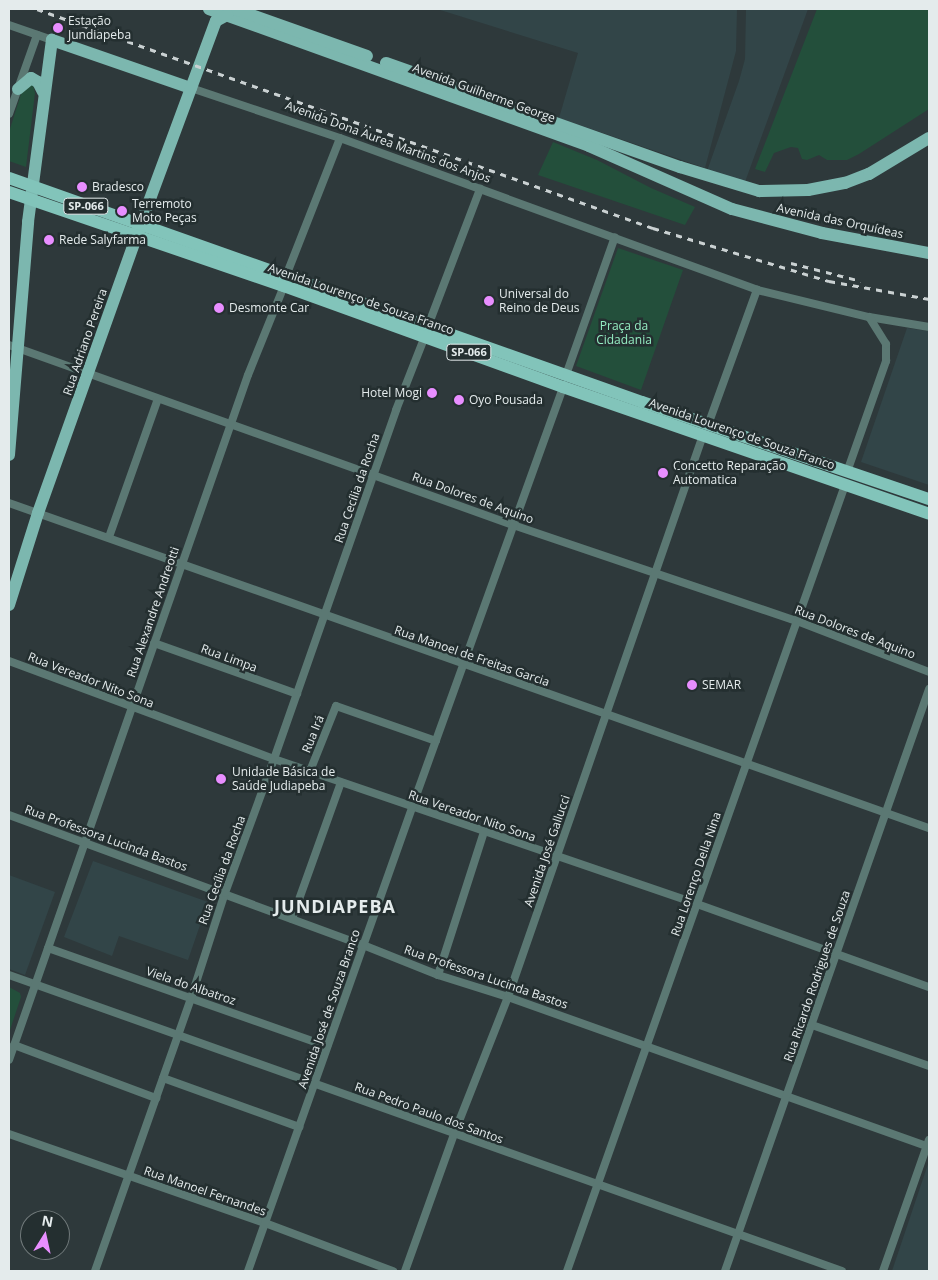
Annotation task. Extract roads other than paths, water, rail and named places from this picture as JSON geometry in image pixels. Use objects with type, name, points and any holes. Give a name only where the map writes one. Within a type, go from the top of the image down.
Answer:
[{"type":"highway","name":"Avenida Lourenço de Souza Franco","points":[[9,178],[138,231]]},
{"type":"highway","name":"Avenida Lourenço de Souza Franco","points":[[9,192],[138,231],[285,281],[565,381],[846,478],[929,514]]},
{"type":"highway","name":"Avenida Lourenço de Souza Franco","points":[[846,478],[929,499]]},
{"type":"main road","name":"Rua Adriano Pereira","points":[[9,606],[38,513],[138,231],[220,13]]},
{"type":"main road","name":"Avenida Guilherme George","points":[[220,13],[750,189]]},
{"type":"main road","name":"Avenida Guilherme George","points":[[220,13],[589,146],[746,213]]},
{"type":"main road","name":"Avenida Dona Aurea Martins dos Anjos","points":[[52,40],[191,88]]},
{"type":"main road","points":[[9,455],[14,347],[43,92],[52,40]]},
{"type":"main road","points":[[18,89],[31,78],[38,82],[43,92]]},
{"type":"main road","name":"Avenida das Orquídeas","points":[[750,189],[787,191],[845,184],[869,174],[929,138]]},
{"type":"main road","name":"Avenida das Orquídeas","points":[[746,213],[822,233],[929,253]]},
{"type":"street","name":"Avenida Dona Aurea Martins dos Anjos","points":[[9,24],[52,40]]},
{"type":"street","points":[[9,114],[37,35]]},
{"type":"street","name":"Avenida Dona Aurea Martins dos Anjos","points":[[191,88],[340,138],[757,290],[869,317],[929,327]]},
{"type":"street","name":"Rua Alexandre Andreotti","points":[[9,1060],[231,424],[340,138]]},
{"type":"street","name":"Rua Cecília da Rocha","points":[[95,1271],[178,1036],[225,893],[374,475],[480,189]]},
{"type":"street","name":"Avenida José de Souza Branco","points":[[248,1271],[412,807],[492,589],[615,237]]},
{"type":"street","name":"Avenida José Gallucci","points":[[404,1271],[454,1134],[508,997],[655,574],[757,290]]},
{"type":"street","name":"Rua Lorenço Della Nina","points":[[567,1271],[797,621],[886,361],[886,344],[869,317]]},
{"type":"street","name":"Rua Dolores de Aquino","points":[[14,347],[513,525],[797,621],[929,672]]},
{"type":"street","points":[[109,538],[158,399]]},
{"type":"street","name":"Rua Manoel de Freitas Garcia","points":[[9,503],[607,716],[929,828]]},
{"type":"street","name":"Rua Limpa","points":[[154,643],[297,694]]},
{"type":"street","name":"Rua Vereador Nito Sona","points":[[9,661],[274,759],[697,904],[929,987]]},
{"type":"street","name":"Rua Ricardo Rodrigues de Souza","points":[[725,1271],[929,689]]},
{"type":"street","name":"Rua Irá","points":[[310,771],[336,706],[436,741]]},
{"type":"street","points":[[292,919],[341,782]]},
{"type":"street","name":"Rua Professora Lucinda Bastos","points":[[9,815],[225,893],[438,975],[508,997],[929,1144]]},
{"type":"street","points":[[438,975],[484,832]]},
{"type":"street","name":"Viela do Albatroz","points":[[48,948],[327,1046]]},
{"type":"street","name":"Rua Pedro Paulo dos Santos","points":[[9,975],[842,1271]]},
{"type":"street","points":[[812,1025],[929,1066]]},
{"type":"street","points":[[14,1045],[156,1098]]},
{"type":"street","points":[[163,1078],[299,1127]]},
{"type":"street","name":"Rua Manoel Fernandes","points":[[9,1134],[265,1223],[393,1271]]},
{"type":"street","points":[[883,1271],[929,1144]]},
{"type":"railway","points":[[37,9],[653,228],[829,281],[929,299]]},
{"type":"railway","points":[[791,263],[861,281]]},
{"type":"place","name":"Estação Jundiapeba","points":[[58,28]]},
{"type":"place","name":"Bradesco","points":[[82,187]]},
{"type":"place","name":"Terremoto Moto Peças","points":[[122,211]]},
{"type":"place","name":"Rede Salyfarma","points":[[49,240]]},
{"type":"place","name":"Universal do Reino de Deus","points":[[489,301]]},
{"type":"place","name":"Desmonte Car","points":[[219,308]]},
{"type":"place","name":"Hotel Mogi","points":[[432,393]]},
{"type":"place","name":"Oyo Pousada","points":[[459,400]]},
{"type":"place","name":"Concetto Reparação Automatica","points":[[663,473]]},
{"type":"place","name":"SEMAR","points":[[692,685]]},
{"type":"place","name":"Unidade Básica de Saúde Judiapeba","points":[[221,779]]},
{"type":"district","name":"JUNDIAPEBA","points":[[335,906]]},
{"type":"park label","name":"Praça da Cidadania","points":[[624,333]]}]
